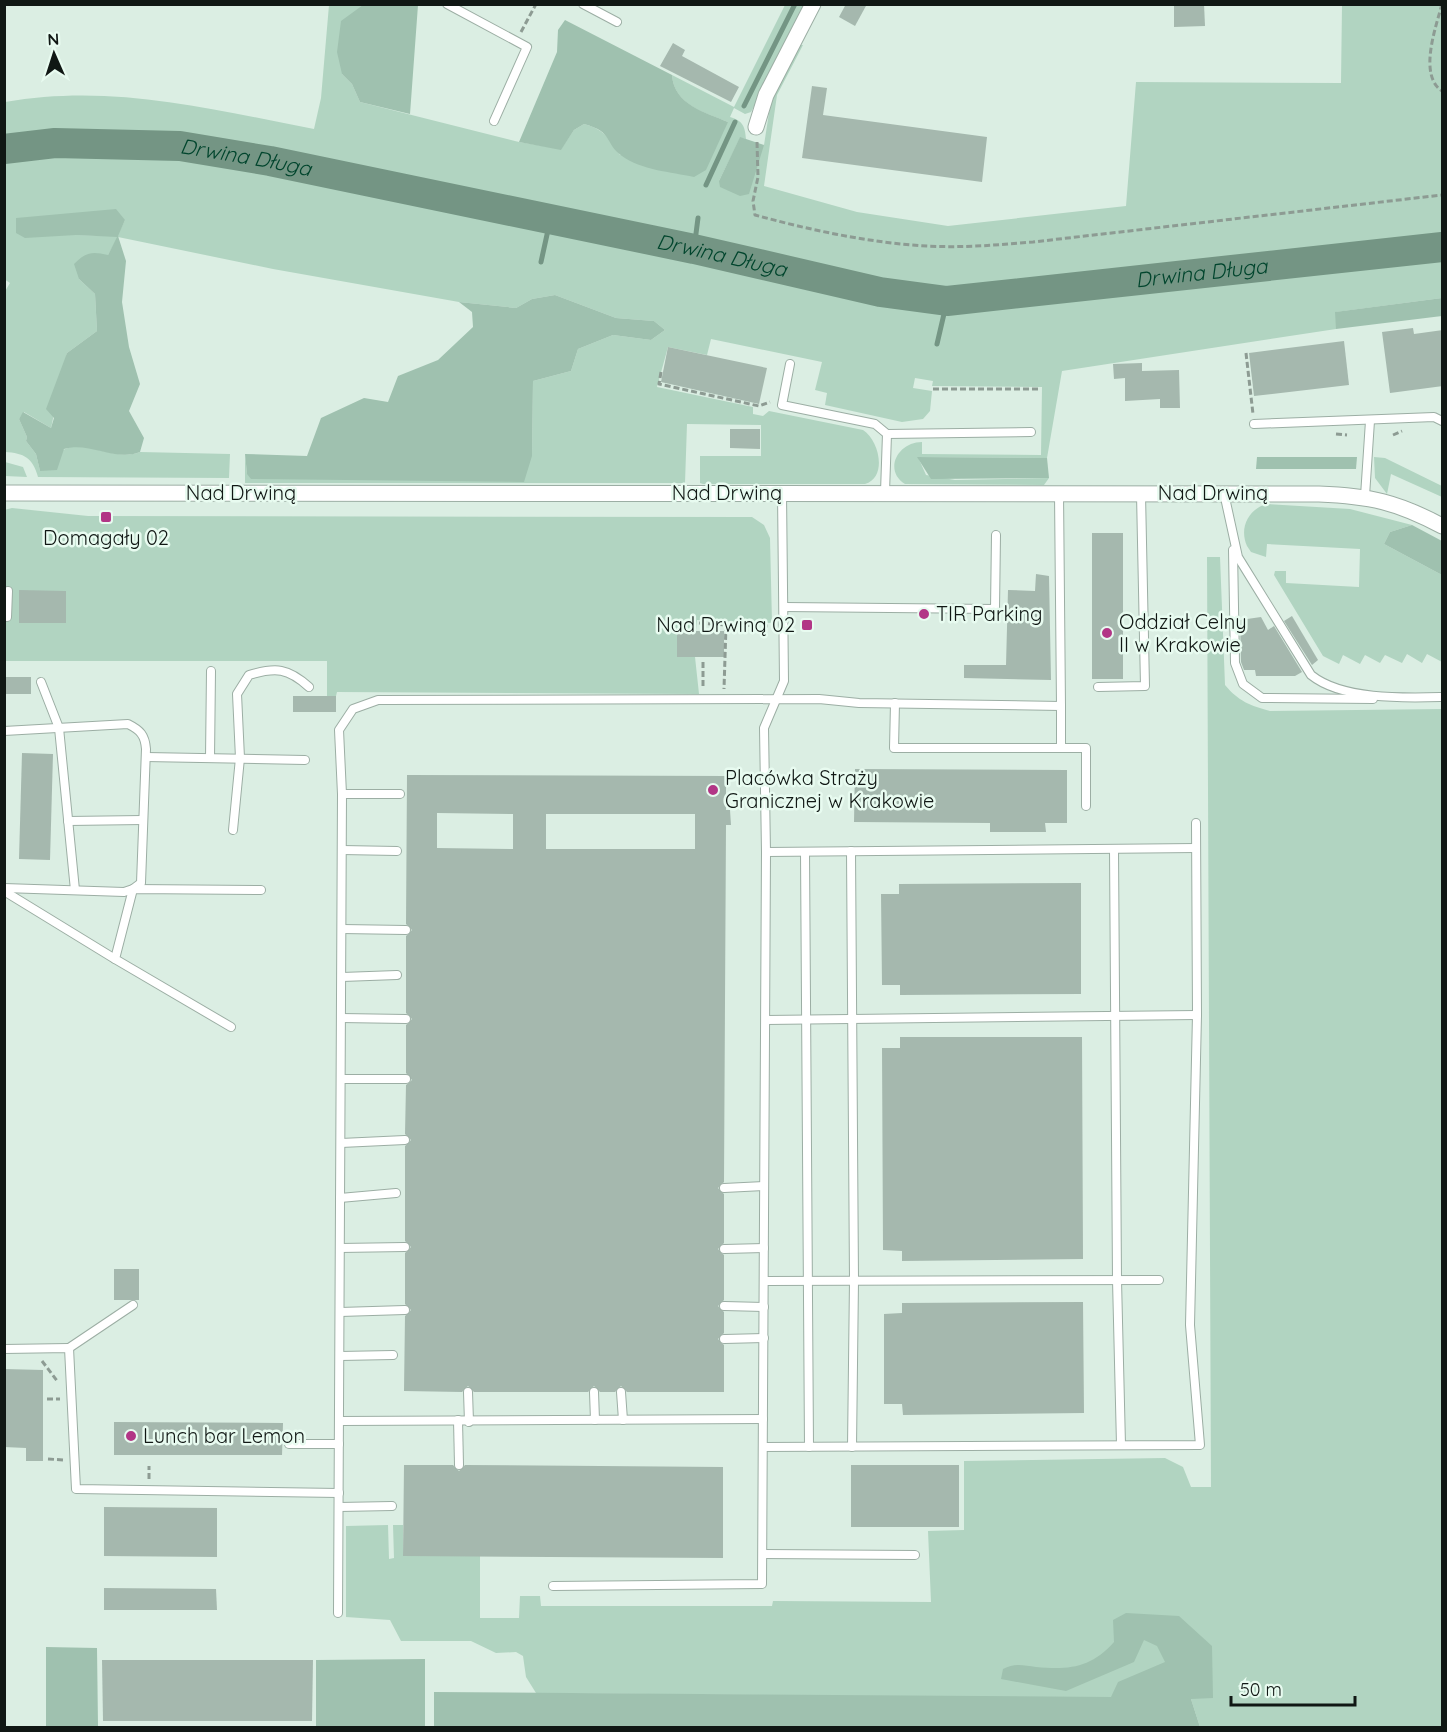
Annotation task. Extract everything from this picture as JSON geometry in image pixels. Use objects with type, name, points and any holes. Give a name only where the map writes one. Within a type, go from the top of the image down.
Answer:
[{"type":"street","points":[[756,126],[766,95],[813,4]]},
{"type":"street","name":"Nad Drwiną","points":[[4,493],[885,492],[1224,493],[1365,496],[1413,511],[1443,526]]},
{"type":"lane","points":[[447,4],[527,47],[494,121]]},
{"type":"lane","points":[[583,4],[617,22]]},
{"type":"lane","points":[[790,364],[782,405],[875,424],[887,434],[1030,432]]},
{"type":"lane","points":[[1254,424],[1434,417],[1443,421]]},
{"type":"lane","points":[[1365,496],[1370,421]]},
{"type":"lane","points":[[885,492],[887,434]]},
{"type":"lane","points":[[553,1586],[762,1584],[766,1020],[764,728],[784,681],[782,493]]},
{"type":"lane","points":[[1059,493],[1061,748]]},
{"type":"lane","points":[[1224,493],[1238,557],[1311,675],[1320,682],[1378,698]]},
{"type":"lane","points":[[1098,687],[1145,686],[1141,494]]},
{"type":"lane","points":[[1232,532],[1235,663],[1243,684],[1262,698],[1443,697]]},
{"type":"lane","points":[[784,607],[995,609],[996,535]]},
{"type":"lane","points":[[4,617],[8,617],[8,591]]},
{"type":"lane","points":[[233,830],[240,758],[237,694],[249,675],[272,669],[295,675],[309,687]]},
{"type":"lane","points":[[210,758],[212,671]]},
{"type":"lane","points":[[41,682],[59,728],[75,890]]},
{"type":"lane","points":[[338,1613],[342,977],[342,794],[339,730],[352,709],[378,700],[776,700],[1061,706]]},
{"type":"lane","points":[[895,703],[894,748],[1086,748],[1086,806]]},
{"type":"lane","points":[[4,731],[128,724],[140,730],[145,739],[146,757],[141,883],[124,892],[4,890]]},
{"type":"lane","points":[[146,757],[305,760]]},
{"type":"lane","points":[[342,794],[400,794]]},
{"type":"lane","points":[[68,821],[143,820]]},
{"type":"lane","points":[[763,1447],[1200,1445],[1190,1325],[1197,1015],[1196,823]]},
{"type":"lane","points":[[766,852],[1196,848]]},
{"type":"lane","points":[[342,849],[397,851]]},
{"type":"lane","points":[[1114,849],[1117,1280],[1121,1445]]},
{"type":"lane","points":[[851,851],[854,1280],[852,1447]]},
{"type":"lane","points":[[805,852],[809,1447]]},
{"type":"lane","points":[[133,889],[261,890]]},
{"type":"lane","points":[[115,959],[133,889]]},
{"type":"lane","points":[[4,890],[231,1027]]},
{"type":"lane","points":[[342,929],[406,930]]},
{"type":"lane","points":[[342,977],[397,975]]},
{"type":"lane","points":[[766,1020],[1197,1015]]},
{"type":"lane","points":[[341,1018],[406,1019]]},
{"type":"lane","points":[[341,1079],[406,1079]]},
{"type":"lane","points":[[341,1143],[405,1140]]},
{"type":"lane","points":[[724,1188],[764,1185]]},
{"type":"lane","points":[[340,1198],[396,1193]]},
{"type":"lane","points":[[340,1248],[405,1247]]},
{"type":"lane","points":[[724,1249],[764,1248]]},
{"type":"lane","points":[[764,1281],[1159,1280]]},
{"type":"lane","points":[[4,1349],[69,1348],[133,1305]]},
{"type":"lane","points":[[724,1306],[764,1306]]},
{"type":"lane","points":[[340,1312],[405,1310]]},
{"type":"lane","points":[[724,1339],[764,1338]]},
{"type":"lane","points":[[69,1348],[76,1489],[339,1493]]},
{"type":"lane","points":[[340,1356],[393,1355]]},
{"type":"lane","points":[[468,1392],[469,1422]]},
{"type":"lane","points":[[594,1392],[596,1420]]},
{"type":"lane","points":[[621,1392],[622,1420]]},
{"type":"lane","points":[[339,1421],[763,1419]]},
{"type":"lane","points":[[459,1420],[459,1466]]},
{"type":"lane","points":[[289,1444],[339,1444]]},
{"type":"lane","points":[[339,1507],[392,1506]]},
{"type":"lane","points":[[763,1554],[915,1555]]},
{"type":"path","points":[[516,42],[536,4]]},
{"type":"path","points":[[1442,4],[1430,57],[1433,79],[1443,91]]},
{"type":"path","points":[[756,126],[758,177],[753,201],[755,215],[838,234],[926,246],[976,246],[1033,242],[1443,195]]},
{"type":"path","points":[[661,372],[659,384],[759,406],[769,402],[782,405]]},
{"type":"path","points":[[933,389],[1039,389]]},
{"type":"path","points":[[699,622],[775,626]]},
{"type":"path","points":[[724,691],[726,625]]},
{"type":"path","points":[[703,662],[704,701]]},
{"type":"path","points":[[33,1348],[72,1400]]},
{"type":"path","points":[[47,1399],[72,1400]]},
{"type":"green space","points":[[329,5],[363,5],[342,74],[352,84],[360,102],[519,142],[561,149],[574,130],[584,124],[605,135],[620,155],[728,122],[700,111],[684,100],[678,94],[672,75],[734,107],[785,5],[806,5],[751,112],[745,114],[734,108],[730,117],[743,125],[746,139],[740,138],[719,181],[764,145],[771,100],[799,45],[803,45],[777,95],[764,186],[857,212],[948,226],[1126,206],[1136,82],[1341,83],[1342,5],[1442,5],[1442,298],[1336,312],[1336,329],[1062,371],[1047,458],[918,457],[926,475],[955,480],[1049,478],[1044,485],[905,484],[898,478],[894,465],[900,452],[906,447],[922,442],[922,454],[1041,455],[1042,387],[932,386],[933,381],[915,378],[913,388],[932,391],[930,411],[923,419],[902,422],[825,405],[827,393],[815,390],[822,362],[711,339],[707,355],[668,347],[657,387],[753,407],[753,414],[763,416],[769,411],[863,430],[873,442],[879,458],[877,474],[872,480],[865,484],[703,484],[700,483],[700,456],[761,456],[761,425],[687,424],[685,483],[245,483],[245,454],[247,474],[532,456],[533,381],[571,371],[578,349],[613,335],[651,340],[665,330],[654,321],[616,318],[555,295],[532,299],[516,308],[459,302],[273,269],[118,237],[108,255],[79,279],[95,294],[97,331],[67,353],[51,428],[24,412],[19,419],[27,437],[26,441],[36,454],[40,471],[65,449],[82,447],[121,454],[140,452],[230,454],[229,478],[38,477],[27,458],[5,452],[4,293],[10,283],[4,279],[5,102],[84,95],[122,97],[198,107],[314,129],[321,98]],"holes":[[[125,220],[117,236],[76,235]]]},
{"type":"green space","points":[[363,5],[418,5],[410,114],[360,102],[352,84],[342,74],[337,52],[341,21]]},
{"type":"green space","points":[[565,20],[672,75],[678,94],[692,106],[728,122],[706,170],[694,177],[656,170],[630,161],[616,151],[604,134],[584,124],[574,130],[561,150],[519,142],[557,52],[558,30]]},
{"type":"green space","points":[[740,137],[764,145],[749,194],[740,196],[720,187],[719,181]]},
{"type":"green space","points":[[116,209],[125,220],[118,236],[126,261],[122,302],[129,347],[140,384],[129,411],[144,438],[140,452],[121,455],[73,447],[64,449],[57,470],[40,471],[36,454],[26,441],[27,437],[19,419],[23,412],[51,428],[54,418],[46,409],[67,353],[97,331],[95,294],[79,279],[74,264],[90,254],[108,255],[117,237],[76,235],[25,238],[16,233],[16,218]]},
{"type":"green space","points":[[555,295],[616,318],[654,321],[665,330],[651,340],[613,335],[578,349],[571,371],[533,381],[532,456],[524,482],[251,479],[247,474],[245,454],[307,456],[321,418],[364,398],[388,402],[398,376],[438,360],[473,327],[472,312],[459,302],[516,308],[532,299]]},
{"type":"green space","points":[[1442,298],[1442,316],[1336,329],[1335,312]]},
{"type":"green space","points":[[917,457],[1047,458],[1049,478],[931,479]]},
{"type":"green space","points":[[1257,457],[1357,457],[1356,469],[1256,469]]},
{"type":"green space","points":[[1374,457],[1385,458],[1442,486],[1442,497],[1391,474],[1387,494],[1375,478]]},
{"type":"green space","points":[[5,462],[23,467],[27,477],[5,476]]},
{"type":"green space","points":[[1266,504],[1350,509],[1412,525],[1390,532],[1384,544],[1442,575],[1442,662],[1427,654],[1422,663],[1407,654],[1402,663],[1385,655],[1380,663],[1365,655],[1360,664],[1343,655],[1339,664],[1323,656],[1274,575],[1275,571],[1286,571],[1286,583],[1359,587],[1360,549],[1267,544],[1266,557],[1251,552],[1245,539],[1245,526],[1250,515]]},
{"type":"green space","points":[[12,508],[88,516],[752,517],[764,525],[770,538],[772,623],[697,620],[696,631],[677,631],[677,657],[695,657],[699,694],[337,692],[336,696],[327,696],[327,661],[5,661],[4,510]]},
{"type":"green space","points":[[1412,525],[1442,541],[1442,575],[1384,544],[1390,532]]},
{"type":"green space","points":[[1207,557],[1220,557],[1225,685],[1240,699],[1270,711],[1442,709],[1442,1727],[1200,1727],[1191,1699],[536,1693],[526,1677],[523,1656],[516,1652],[496,1653],[471,1641],[401,1641],[390,1620],[346,1617],[346,1526],[388,1525],[389,1559],[394,1558],[393,1525],[403,1525],[403,1556],[480,1556],[480,1618],[519,1618],[520,1596],[540,1596],[541,1606],[772,1606],[773,1601],[931,1602],[928,1531],[964,1530],[964,1461],[1165,1458],[1183,1467],[1191,1487],[1211,1487]]},
{"type":"green space","points":[[1126,1613],[1179,1616],[1212,1646],[1213,1698],[1191,1699],[1200,1727],[434,1727],[434,1692],[1111,1697],[1118,1682],[1165,1662],[1157,1646],[1144,1640],[1134,1662],[1066,1691],[1001,1679],[1003,1669],[1011,1666],[1059,1668],[1088,1662],[1114,1642],[1113,1620]]},
{"type":"green space","points":[[46,1647],[97,1648],[98,1726],[316,1726],[316,1660],[425,1659],[425,1727],[46,1727]]},
{"type":"building","points":[[846,4],[867,4],[855,26],[839,17]]},
{"type":"building","points":[[1174,4],[1204,4],[1205,26],[1174,27]]},
{"type":"building","points":[[673,43],[685,50],[682,56],[739,87],[731,102],[660,66]]},
{"type":"building","points":[[812,86],[827,88],[823,115],[987,137],[982,182],[802,158]]},
{"type":"building","points":[[1413,328],[1414,334],[1443,330],[1443,386],[1390,393],[1382,332]]},
{"type":"building","points":[[1344,341],[1349,385],[1254,396],[1249,353]]},
{"type":"building","points":[[668,347],[767,368],[759,404],[661,382]]},
{"type":"building","points":[[1142,363],[1142,371],[1179,370],[1180,408],[1160,408],[1160,399],[1125,401],[1125,378],[1114,379],[1113,364]]},
{"type":"building","points":[[730,429],[760,429],[760,449],[730,448]]},
{"type":"building","points":[[1092,533],[1123,533],[1123,679],[1092,679]]},
{"type":"building","points":[[1036,574],[1049,576],[1051,680],[964,678],[964,665],[1006,665],[1008,590],[1035,591]]},
{"type":"building","points":[[19,590],[66,591],[66,623],[19,623]]},
{"type":"building","points":[[1292,616],[1318,660],[1312,665],[1284,621]]},
{"type":"building","points":[[1261,617],[1268,630],[1274,626],[1302,672],[1295,676],[1256,676],[1255,670],[1244,670],[1241,662],[1240,620]]},
{"type":"building","points":[[677,631],[724,631],[724,657],[677,657]]},
{"type":"building","points":[[6,677],[31,677],[31,694],[6,694]]},
{"type":"building","points":[[293,696],[336,696],[336,712],[293,712]]},
{"type":"building","points":[[22,753],[53,754],[50,860],[19,859]]},
{"type":"building","points":[[855,769],[1067,770],[1067,823],[1045,823],[1046,832],[990,832],[990,823],[854,822]]},
{"type":"building","points":[[407,775],[726,776],[726,810],[730,810],[731,825],[726,825],[724,1182],[718,1188],[724,1194],[724,1243],[718,1249],[724,1255],[724,1300],[718,1306],[724,1312],[724,1333],[718,1339],[724,1345],[724,1392],[627,1392],[621,1386],[615,1392],[600,1392],[594,1386],[588,1392],[474,1392],[468,1386],[462,1392],[404,1391],[405,1316],[411,1310],[405,1304],[405,1253],[411,1247],[405,1241],[405,1146],[411,1140],[405,1134],[406,1085],[412,1080],[406,1073],[406,1025],[412,1019],[406,1013],[406,936],[412,930],[406,924]],"holes":[[[437,813],[513,814],[513,849],[437,848]],[[546,814],[695,814],[695,849],[546,849]]]},
{"type":"building","points":[[1081,883],[1081,994],[900,995],[900,985],[882,985],[881,894],[899,894],[899,884]]},
{"type":"building","points":[[900,1037],[1082,1037],[1083,1259],[902,1261],[902,1251],[883,1250],[882,1048],[900,1048]]},
{"type":"building","points":[[114,1269],[139,1269],[139,1300],[114,1300]]},
{"type":"building","points":[[1083,1302],[1084,1413],[903,1415],[902,1404],[884,1404],[884,1314],[902,1313],[902,1303]]},
{"type":"building","points":[[4,1369],[43,1370],[43,1461],[26,1461],[26,1448],[4,1447]]},
{"type":"building","points":[[114,1422],[283,1423],[282,1455],[114,1455]]},
{"type":"building","points":[[404,1465],[453,1465],[459,1471],[465,1465],[723,1467],[723,1558],[403,1556]]},
{"type":"building","points":[[851,1465],[959,1465],[959,1527],[851,1527]]},
{"type":"building","points":[[104,1507],[217,1508],[217,1557],[104,1556]]},
{"type":"building","points":[[104,1588],[216,1589],[217,1610],[104,1610]]},
{"type":"building","points":[[102,1660],[313,1660],[312,1721],[103,1721]]},
{"type":"waterway","points":[[744,106],[795,4]]},
{"type":"waterway","points":[[706,185],[735,122]]},
{"type":"waterway","name":"Drwina Długa","points":[[4,149],[55,143],[180,146],[270,161],[694,249],[880,292],[947,301],[1442,247]]},
{"type":"waterway","points":[[694,249],[698,218]]},
{"type":"waterway","points":[[541,262],[550,221]]},
{"type":"waterway","points":[[937,344],[947,301]]},
{"type":"place","name":"Domagały 02","points":[[106,517]]},
{"type":"place","name":"TIR Parking","points":[[924,614]]},
{"type":"place","name":"Nad Drwiną 02","points":[[807,625]]},
{"type":"place","name":"Oddział Celny II w Krakowie","points":[[1107,633]]},
{"type":"place","name":"Placówka Straży Granicznej w Krakowie","points":[[713,790]]},
{"type":"place","name":"Lunch bar Lemon","points":[[131,1436]]}]
